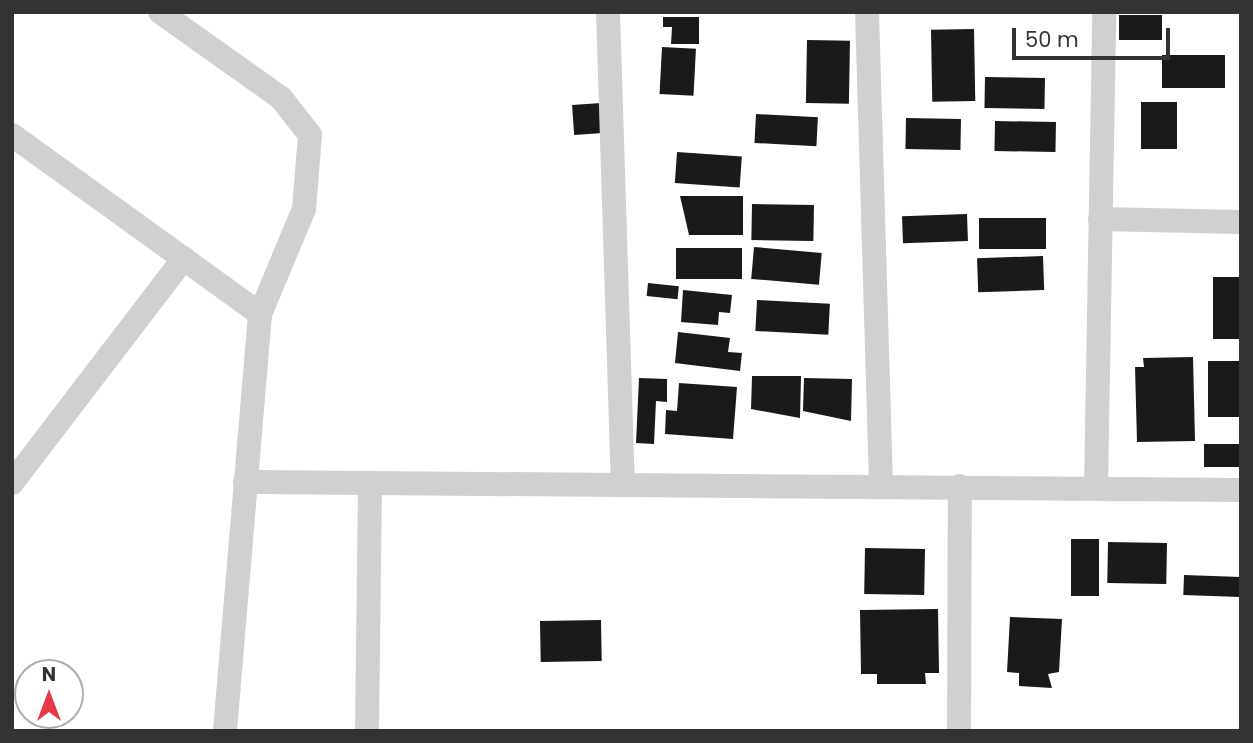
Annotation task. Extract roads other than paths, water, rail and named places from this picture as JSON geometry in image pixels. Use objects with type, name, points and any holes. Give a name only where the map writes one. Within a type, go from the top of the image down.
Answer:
[{"type":"street","points":[[160,12],[281,98],[310,135],[304,209],[260,314],[225,731]]},
{"type":"street","points":[[608,12],[623,485]]},
{"type":"street","points":[[867,12],[881,486]]},
{"type":"street","points":[[1096,487],[1104,12]]},
{"type":"street","points":[[14,139],[260,314]]},
{"type":"street","points":[[1100,219],[1241,222]]},
{"type":"street","points":[[12,483],[184,258]]},
{"type":"street","points":[[245,482],[1241,490]]},
{"type":"street","points":[[367,731],[370,483]]},
{"type":"street","points":[[959,731],[960,486]]}]
